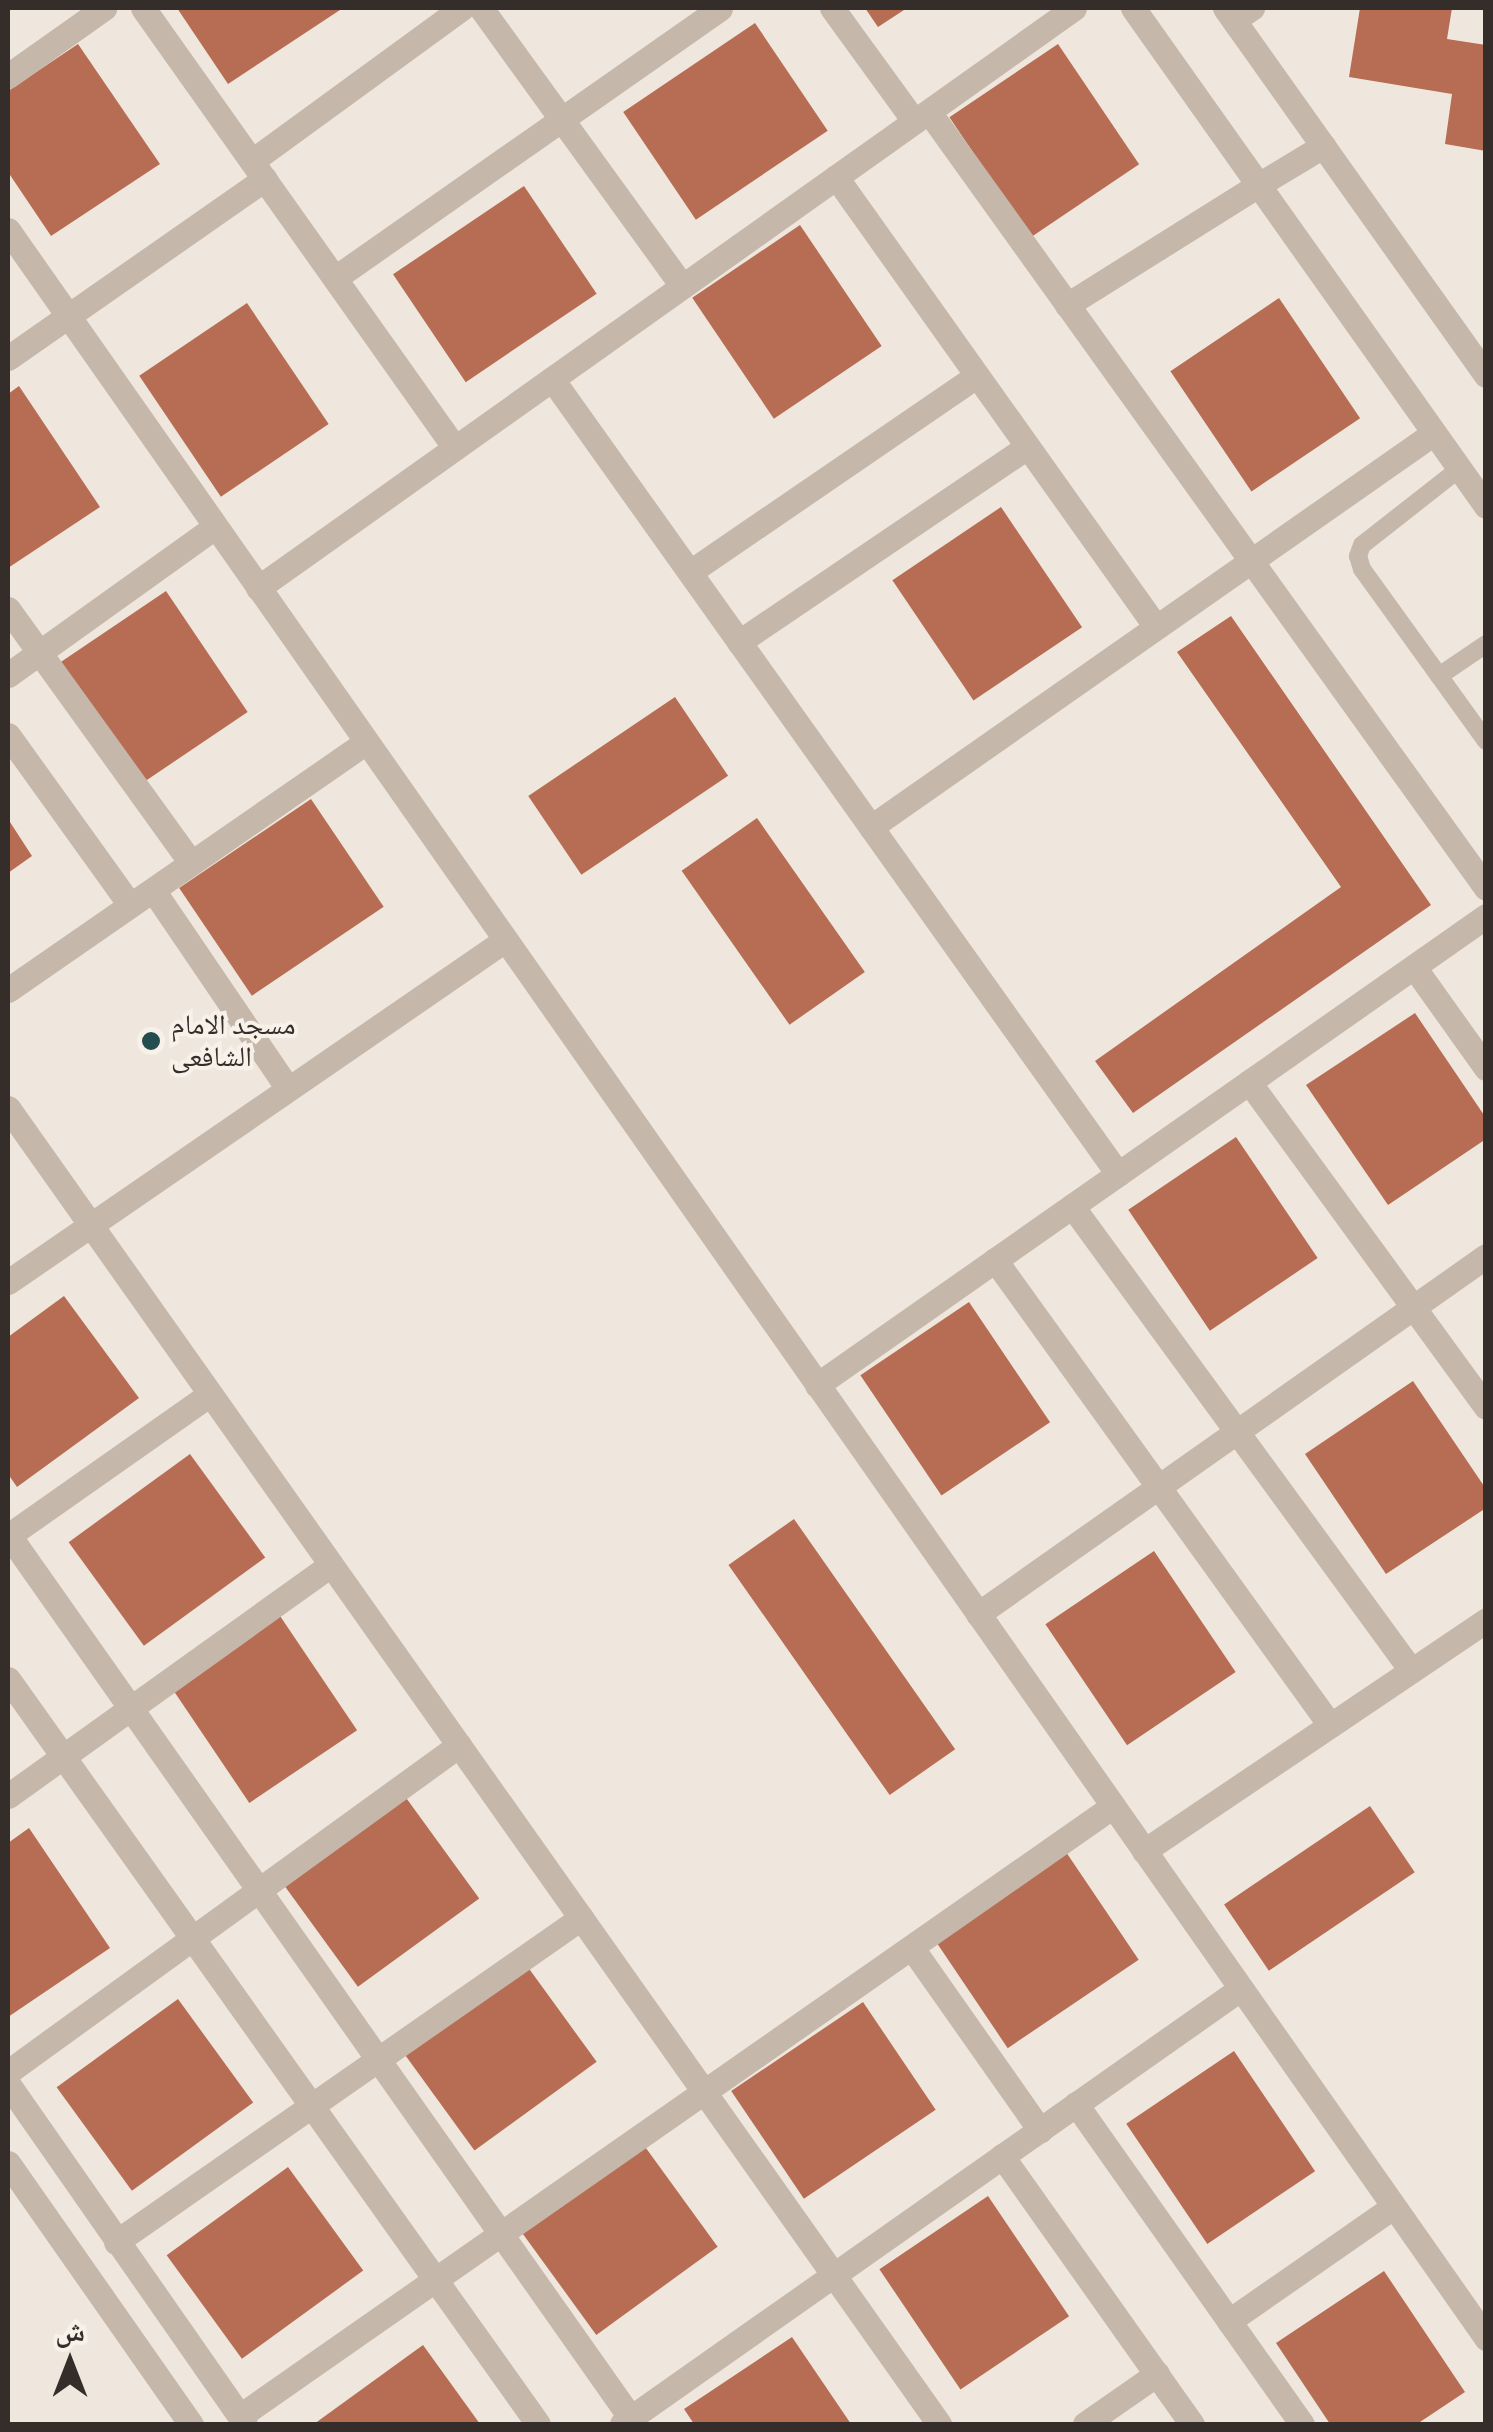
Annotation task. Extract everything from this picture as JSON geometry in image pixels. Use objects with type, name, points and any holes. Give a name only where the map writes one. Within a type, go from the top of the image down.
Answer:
[{"type":"street","points":[[8,76],[104,8]]},
{"type":"street","points":[[144,8],[455,448]]},
{"type":"street","points":[[8,358],[258,170],[462,8]]},
{"type":"street","points":[[480,8],[682,286]]},
{"type":"street","points":[[335,278],[720,8]]},
{"type":"street","points":[[832,8],[922,116],[1067,305],[1486,888]]},
{"type":"street","points":[[258,588],[1074,8]]},
{"type":"street","points":[[1133,8],[1486,506]]},
{"type":"street","points":[[1237,12],[1322,146],[1477,344],[1486,375]]},
{"type":"street","points":[[1067,305],[1322,146]]},
{"type":"street","points":[[836,176],[1156,627]]},
{"type":"street","points":[[8,230],[1486,2338]]},
{"type":"street","points":[[690,572],[976,376]]},
{"type":"street","points":[[552,379],[1118,1174]]},
{"type":"street","points":[[871,826],[1434,433]]},
{"type":"street","points":[[739,642],[1027,447]]},
{"type":"street","points":[[8,675],[216,527]]},
{"type":"street","points":[[8,609],[191,863]]},
{"type":"street","points":[[8,735],[130,906]]},
{"type":"street","points":[[8,990],[366,742]]},
{"type":"street","points":[[153,890],[288,1089]]},
{"type":"street","points":[[817,1385],[1486,916]]},
{"type":"street","points":[[8,1282],[505,940]]},
{"type":"street","points":[[1414,966],[1486,1068]]},
{"type":"street","points":[[1249,1082],[1486,1407]]},
{"type":"street","points":[[8,1108],[939,2424]]},
{"type":"street","points":[[1072,1206],[1411,1670]]},
{"type":"street","points":[[978,1614],[1486,1256]]},
{"type":"street","points":[[994,1260],[1330,1725]]},
{"type":"street","points":[[210,1394],[8,1535],[630,2422],[1240,1988]]},
{"type":"street","points":[[8,1796],[61,1754],[330,1565]]},
{"type":"street","points":[[1144,1850],[1486,1620]]},
{"type":"street","points":[[8,1679],[538,2424]]},
{"type":"street","points":[[8,2072],[459,1745]]},
{"type":"street","points":[[8,2084],[243,2420],[1113,1806]]},
{"type":"street","points":[[116,2242],[581,1918]]},
{"type":"street","points":[[912,1948],[1040,2130]]},
{"type":"street","points":[[1076,2104],[1302,2424]]},
{"type":"street","points":[[1002,2156],[1192,2424]]},
{"type":"street","points":[[8,2163],[191,2424]]},
{"type":"street","points":[[1229,2321],[1393,2207]]},
{"type":"street","points":[[1085,2424],[1156,2374]]},
{"type":"lane","points":[[1459,469],[1362,545],[1358,556],[1362,569],[1486,741]]},
{"type":"lane","points":[[1440,676],[1486,644]]},
{"type":"building","points":[[177,8],[343,8],[228,84]]},
{"type":"building","points":[[865,8],[907,8],[878,27]]},
{"type":"building","points":[[1360,8],[1452,8],[1447,39],[1486,45],[1486,151],[1445,144],[1452,94],[1349,77]]},
{"type":"building","points":[[755,23],[828,131],[696,220],[623,112]]},
{"type":"building","points":[[78,44],[160,164],[51,236],[8,172],[8,91]]},
{"type":"building","points":[[1058,44],[1139,164],[1030,237],[949,117]]},
{"type":"building","points":[[524,186],[597,294],[466,382],[393,274]]},
{"type":"building","points":[[800,225],[882,346],[774,419],[692,298]]},
{"type":"building","points":[[1279,298],[1360,418],[1251,491],[1170,371]]},
{"type":"building","points":[[247,303],[329,424],[221,497],[139,376]]},
{"type":"building","points":[[19,386],[100,507],[8,568],[8,394]]},
{"type":"building","points":[[1001,507],[1082,627],[973,700],[892,580]]},
{"type":"building","points":[[166,591],[248,712],[140,785],[58,664]]},
{"type":"building","points":[[1231,616],[1431,905],[1133,1113],[1095,1061],[1341,887],[1177,652]]},
{"type":"building","points":[[675,697],[728,776],[581,875],[528,796]]},
{"type":"building","points":[[311,799],[384,907],[252,996],[179,888]]},
{"type":"building","points":[[757,818],[865,972],[789,1025],[682,871]]},
{"type":"building","points":[[8,819],[32,856],[8,873]]},
{"type":"building","points":[[1415,1013],[1486,1118],[1486,1139],[1388,1205],[1306,1085]]},
{"type":"building","points":[[1236,1137],[1318,1258],[1210,1331],[1128,1210]]},
{"type":"building","points":[[64,1296],[139,1398],[17,1487],[8,1474],[8,1337]]},
{"type":"building","points":[[969,1302],[1050,1422],[941,1495],[860,1375]]},
{"type":"building","points":[[1413,1381],[1486,1489],[1486,1508],[1386,1574],[1305,1454]]},
{"type":"building","points":[[190,1454],[265,1558],[144,1646],[69,1542]]},
{"type":"building","points":[[794,1519],[955,1749],[890,1795],[728,1565]]},
{"type":"building","points":[[1154,1551],[1236,1672],[1127,1745],[1045,1624]]},
{"type":"building","points":[[276,1610],[357,1730],[249,1803],[168,1683]]},
{"type":"building","points":[[404,1795],[479,1899],[358,1987],[283,1883]]},
{"type":"building","points":[[1370,1806],[1415,1872],[1269,1971],[1224,1904]]},
{"type":"building","points":[[29,1828],[110,1948],[8,2017],[8,1843]]},
{"type":"building","points":[[1066,1852],[1139,1960],[1008,2048],[935,1940]]},
{"type":"building","points":[[522,1959],[597,2062],[474,2151],[400,2048]]},
{"type":"building","points":[[178,1999],[253,2103],[132,2191],[57,2087]]},
{"type":"building","points":[[863,2002],[936,2110],[804,2199],[731,2091]]},
{"type":"building","points":[[1234,2051],[1315,2171],[1207,2244],[1126,2124]]},
{"type":"building","points":[[643,2144],[718,2247],[596,2335],[522,2232]]},
{"type":"building","points":[[288,2167],[363,2271],[242,2359],[167,2255]]},
{"type":"building","points":[[988,2196],[1069,2316],[960,2389],[879,2269]]},
{"type":"building","points":[[1384,2271],[1465,2392],[1417,2424],[1330,2424],[1276,2343]]},
{"type":"building","points":[[792,2337],[851,2424],[694,2424],[684,2409]]},
{"type":"building","points":[[423,2345],[480,2424],[314,2424]]},
{"type":"place","name":"مسجد الامام الشافعى","points":[[151,1041]]}]
